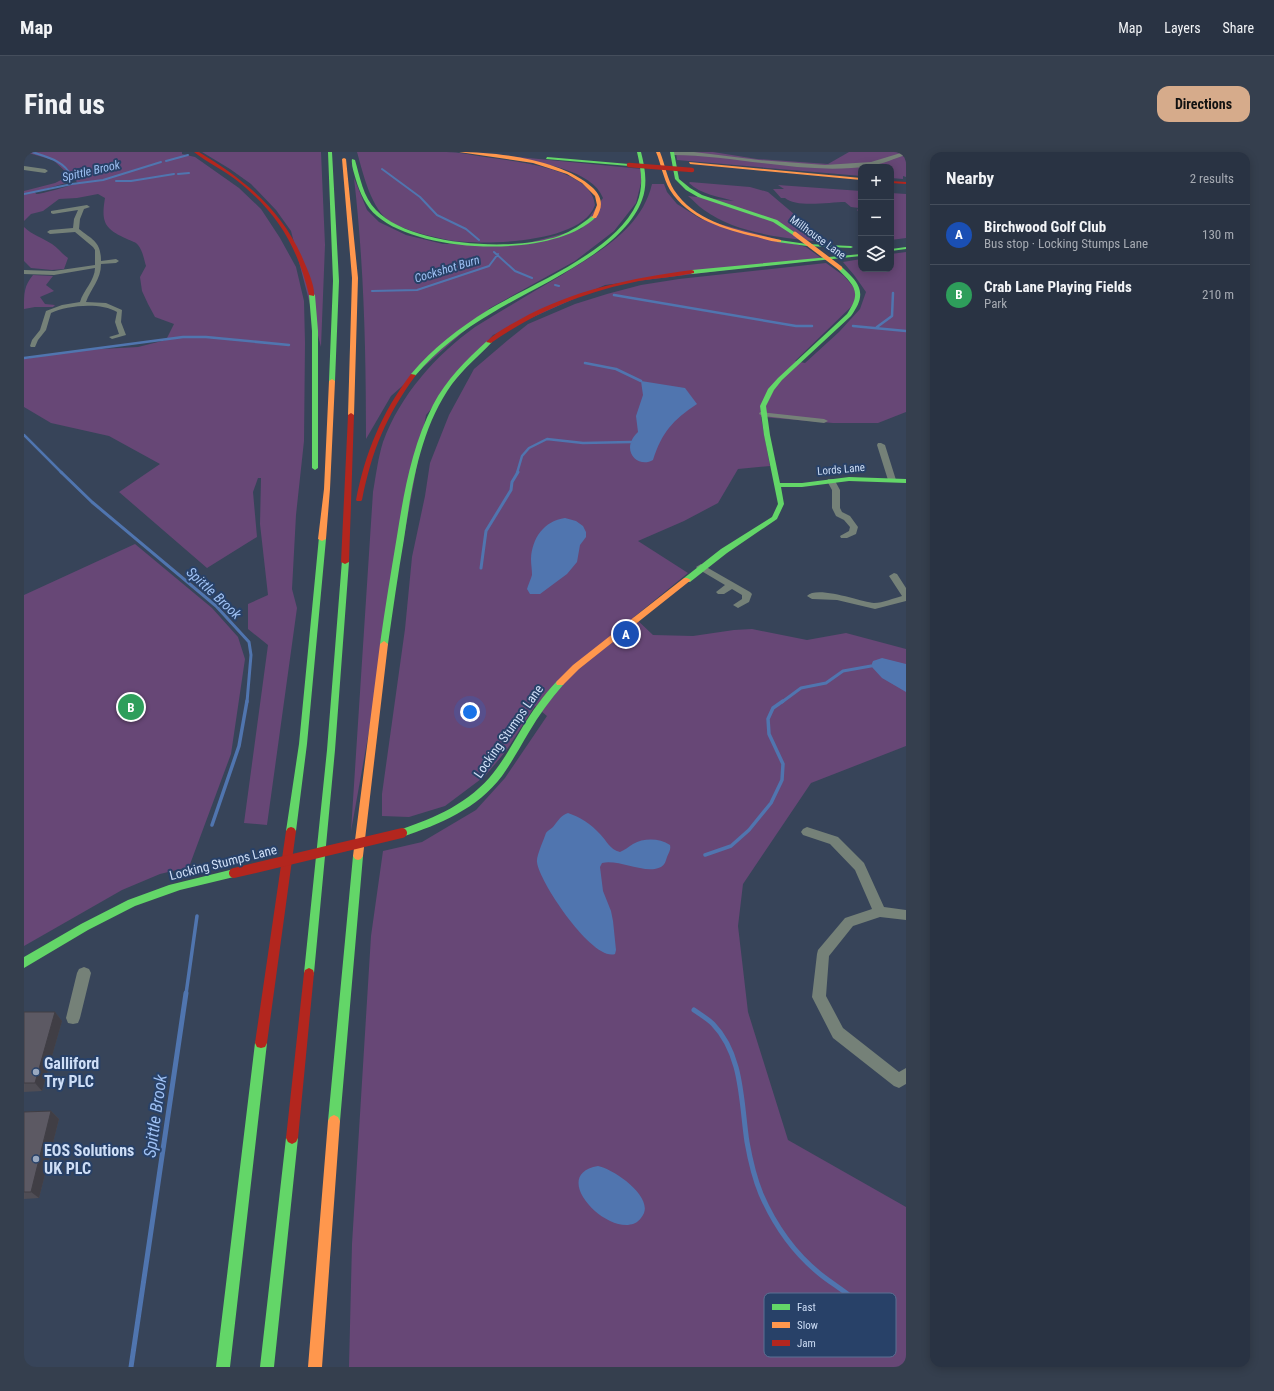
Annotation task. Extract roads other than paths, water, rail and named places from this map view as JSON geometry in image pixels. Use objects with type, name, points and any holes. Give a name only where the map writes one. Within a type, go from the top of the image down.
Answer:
[{"type":"main road","points":[[196,152],[236,177],[279,218],[294,244],[306,270],[313,300],[315,337],[314,477]]},
{"type":"main road","points":[[223,1367],[258,1064],[303,744],[327,489],[336,281],[330,152]]},
{"type":"main road","points":[[331,750],[348,514],[355,278],[343,152]]},
{"type":"main road","points":[[350,152],[366,201],[371,209],[395,228],[431,240],[484,246],[521,244],[560,236],[576,229],[589,222],[598,210],[600,205],[596,191],[588,183],[568,172],[516,159],[461,152]]},
{"type":"main road","points":[[493,152],[628,161]]},
{"type":"main road","points":[[574,152],[628,161]]},
{"type":"main road","points":[[267,1367],[300,1070],[331,750],[363,474],[378,431],[400,393],[413,375],[430,357],[480,317],[586,257],[614,235],[632,215],[641,197],[644,186],[645,169],[639,152]]},
{"type":"main road","points":[[658,152],[670,187],[675,195],[689,209],[707,219],[746,233],[786,242],[821,246],[858,247]]},
{"type":"main road","name":"Millhouse Lane","points":[[672,152],[677,179],[688,189],[700,196],[775,221],[840,268],[853,281],[859,290],[858,302],[849,315],[771,389],[763,406],[763,414]]},
{"type":"main road","points":[[540,153],[858,180]]},
{"type":"main road","points":[[691,166],[858,184]]},
{"type":"main road","points":[[894,182],[906,183]]},
{"type":"main road","points":[[894,186],[906,187]]},
{"type":"main road","points":[[894,245],[906,243]]},
{"type":"main road","points":[[894,250],[906,248]]},
{"type":"main road","points":[[315,1367],[326,1211],[363,812],[374,720],[396,562],[407,498],[417,450],[424,428],[434,407],[458,370],[490,341],[527,318],[569,299],[611,286],[657,277],[858,255]]},
{"type":"main road","name":"Locking Stumps Lane","points":[[24,963],[134,902],[171,888],[402,833],[443,818],[475,797],[492,780],[508,759],[536,712],[560,682],[581,663],[701,567],[775,518],[781,504],[763,414]]},
{"type":"main road","name":"Lords Lane","points":[[778,485],[802,485],[849,479],[906,481]]},
{"type":"main road","points":[[303,744],[311,556]]},
{"type":"street","points":[[672,152],[759,162],[825,167],[871,164],[906,153]]},
{"type":"street","points":[[24,168],[51,172]]},
{"type":"street","points":[[52,213],[85,207],[77,220],[76,230],[79,234],[96,246],[98,250],[98,274],[86,293],[82,305]]},
{"type":"street","points":[[50,232],[76,230]]},
{"type":"street","points":[[24,272],[54,273],[116,261]]},
{"type":"street","points":[[24,341],[34,343],[43,330],[46,315],[49,311],[60,307],[82,305],[105,304],[115,307],[120,311],[118,322],[123,335],[112,337]]},
{"type":"street","points":[[118,322],[128,321]]},
{"type":"street","points":[[763,414],[824,421]]},
{"type":"street","points":[[881,445],[892,480]]},
{"type":"street","points":[[831,481],[836,490],[836,508],[839,514],[847,518],[854,527],[853,532],[844,536]]},
{"type":"street","points":[[701,567],[747,594],[746,600],[738,606]]},
{"type":"street","points":[[812,596],[837,597],[875,606],[906,596],[894,576]]},
{"type":"street","points":[[721,592],[732,585]]},
{"type":"street","points":[[807,832],[834,840],[860,867],[880,912]]},
{"type":"street","points":[[906,915],[880,912],[849,922],[823,954],[819,997],[838,1033],[899,1081],[906,1075]]},
{"type":"street","points":[[73,1018],[84,973]]},
{"type":"water","points":[[641,381],[685,388],[697,404],[675,421],[660,442],[653,460],[647,462],[637,460],[630,451],[630,445],[638,432],[636,416],[643,395]]},
{"type":"water","points":[[565,518],[576,521],[583,526],[586,532],[586,537],[580,545],[577,562],[567,574],[540,594],[530,594],[527,589],[532,575],[531,559],[534,544],[540,532],[545,527]]},
{"type":"water","points":[[882,658],[906,664],[906,692],[882,678],[871,666],[873,661]]},
{"type":"water","points":[[568,813],[581,819],[597,830],[616,851],[620,852],[637,842],[647,840],[661,841],[670,845],[670,851],[664,864],[655,869],[640,868],[609,862],[602,863],[600,867],[603,891],[611,911],[613,921],[616,950],[615,954],[605,953],[594,946],[581,934],[557,902],[540,872],[537,860],[546,833],[561,817]]},
{"type":"water","points":[[598,1166],[614,1173],[632,1186],[644,1202],[645,1210],[641,1218],[634,1224],[628,1225],[616,1223],[604,1218],[584,1199],[579,1189],[579,1179],[585,1171]]},
{"type":"waterway","points":[[32,152],[60,163],[71,176],[71,182]]},
{"type":"waterway","name":"Spittle Brook","points":[[166,161],[188,155]]},
{"type":"waterway","name":"Spittle Brook","points":[[24,194],[72,184],[103,180],[161,162]]},
{"type":"waterway","name":"Cockshot Burn","points":[[382,169],[420,197],[437,215],[466,229],[479,240]]},
{"type":"waterway","points":[[178,174],[189,173]]},
{"type":"waterway","points":[[116,181],[131,181],[174,174]]},
{"type":"waterway","name":"Cockshot Burn","points":[[494,252],[497,255]]},
{"type":"waterway","name":"Cockshot Burn","points":[[372,291],[417,290],[489,266],[497,255]]},
{"type":"waterway","points":[[497,255],[515,271],[532,278]]},
{"type":"waterway","points":[[555,285],[559,286]]},
{"type":"waterway","points":[[877,327],[892,316],[893,293]]},
{"type":"waterway","points":[[614,295],[796,326],[812,326]]},
{"type":"waterway","points":[[853,326],[906,331]]},
{"type":"waterway","points":[[24,358],[183,337],[206,337],[289,345]]},
{"type":"waterway","points":[[585,363],[616,369],[641,381]]},
{"type":"waterway","name":"Spittle Brook","points":[[24,435],[61,472]]},
{"type":"waterway","points":[[517,473],[522,456],[529,448],[547,439],[583,443],[631,442]]},
{"type":"waterway","name":"Spittle Brook","points":[[61,472],[92,502],[216,606],[249,642],[251,655],[247,702]]},
{"type":"waterway","points":[[481,568],[486,531],[511,490],[512,482],[518,472]]},
{"type":"waterway","points":[[782,702],[801,688],[826,683],[843,671],[871,666]]},
{"type":"waterway","name":"Spittle Brook","points":[[212,825],[239,746],[247,701]]},
{"type":"waterway","points":[[705,855],[731,846],[749,830],[771,803],[782,780],[783,764],[769,734],[768,719],[773,708],[783,701]]},
{"type":"waterway","name":"Spittle Brook","points":[[186,994],[197,916]]},
{"type":"waterway","name":"Spittle Brook","points":[[131,1367],[186,993]]},
{"type":"waterway","points":[[694,1010],[713,1024],[723,1036],[730,1050],[742,1096],[747,1142],[752,1168],[766,1205],[779,1227],[802,1257],[820,1274],[846,1293]]},
{"type":"place","name":"Birchwood Golf Club","points":[[626,634]]},
{"type":"place","name":"Crab Lane Playing Fields","points":[[131,707]]},
{"type":"place","name":"Galliford Try PLC","points":[[36,1072]]},
{"type":"place","name":"EOS Solutions UK PLC","points":[[36,1159]]}]
